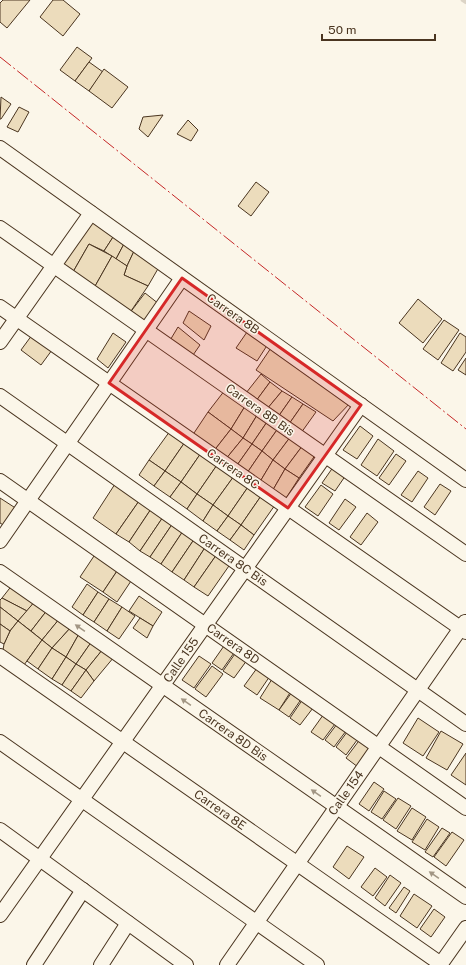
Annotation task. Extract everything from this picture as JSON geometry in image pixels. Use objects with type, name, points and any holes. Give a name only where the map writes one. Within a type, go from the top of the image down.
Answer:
[{"type":"street","name":"Carrera 8B","points":[[0,148],[466,480]]},
{"type":"street","points":[[0,342],[91,212]]},
{"type":"street","name":"Carrera 8B Bis","points":[[0,228],[466,554]]},
{"type":"street","points":[[0,541],[182,278]]},
{"type":"street","name":"Carrera 8C","points":[[0,307],[288,508],[464,627]]},
{"type":"street","name":"Carrera 8C Bis","points":[[0,396],[466,724]]},
{"type":"street","name":"Calle 155","points":[[0,915],[361,405]]},
{"type":"street","name":"Carrera 8D","points":[[0,481],[466,808]]},
{"type":"street","name":"Carrera 8D Bis","points":[[0,572],[466,897]]},
{"type":"street","name":"Calle 154","points":[[227,965],[418,690],[464,627]]},
{"type":"street","name":"Carrera 8E","points":[[0,656],[440,965]]},
{"type":"street","points":[[0,742],[316,965]]},
{"type":"street","points":[[0,830],[184,965]]},
{"type":"street","points":[[34,965],[83,890]]},
{"type":"street","points":[[101,965],[128,923]]},
{"type":"street","points":[[440,965],[466,928]]},
{"type":"highlighted area","points":[[182,278],[361,405],[288,508],[109,383]]},
{"type":"building","points":[[3,0],[30,0],[7,28],[0,22],[0,3]]},
{"type":"building","points":[[53,0],[63,0],[80,14],[63,36],[40,17]]},
{"type":"building","points":[[77,47],[92,58],[75,81],[60,70]]},
{"type":"building","points":[[89,62],[103,72],[89,91],[75,81]]},
{"type":"building","points":[[104,69],[128,87],[112,108],[89,91]]},
{"type":"building","points":[[1,97],[11,104],[0,119]]},
{"type":"building","points":[[19,107],[29,112],[18,132],[7,127]]},
{"type":"building","points":[[163,115],[148,137],[139,129],[143,117]]},
{"type":"building","points":[[188,120],[198,130],[191,141],[177,134]]},
{"type":"building","points":[[256,182],[269,192],[251,216],[238,206]]},
{"type":"building","points":[[91,219],[115,234],[104,251],[89,244],[73,272],[61,265]]},
{"type":"building","points":[[115,234],[125,242],[116,259],[104,251]]},
{"type":"building","points":[[125,242],[135,249],[127,266],[116,259]]},
{"type":"building","points":[[89,244],[112,256],[94,288],[73,272]]},
{"type":"building","points":[[135,249],[159,267],[148,286],[124,275]]},
{"type":"building","points":[[112,256],[127,266],[124,275],[148,286],[129,314],[94,288]]},
{"type":"building","points":[[145,293],[159,304],[142,324],[129,314]]},
{"type":"building","points":[[418,299],[442,319],[423,343],[399,323]]},
{"type":"building","points":[[189,311],[211,326],[204,340],[183,323]]},
{"type":"building","points":[[444,320],[459,330],[438,360],[423,349]]},
{"type":"building","points":[[178,327],[200,345],[191,358],[169,342]]},
{"type":"building","points":[[247,332],[268,344],[257,361],[236,348]]},
{"type":"building","points":[[113,333],[126,342],[108,368],[97,359]]},
{"type":"building","points":[[460,333],[466,337],[466,352],[453,371],[441,363]]},
{"type":"building","points":[[32,335],[52,350],[41,365],[21,350]]},
{"type":"building","points":[[273,345],[351,402],[333,421],[256,370]]},
{"type":"building","points":[[466,358],[466,375],[458,370]]},
{"type":"building","points":[[261,374],[270,382],[256,401],[246,393]]},
{"type":"building","points":[[270,382],[282,391],[267,409],[256,401]]},
{"type":"building","points":[[225,390],[247,403],[231,429],[208,412]]},
{"type":"building","points":[[282,391],[292,397],[278,417],[267,409]]},
{"type":"building","points":[[292,397],[303,404],[289,424],[278,417]]},
{"type":"building","points":[[247,403],[259,412],[243,438],[231,429]]},
{"type":"building","points":[[303,404],[316,412],[301,433],[289,424]]},
{"type":"building","points":[[208,412],[231,429],[213,452],[192,436]]},
{"type":"building","points":[[259,412],[269,419],[252,444],[243,438]]},
{"type":"building","points":[[269,419],[279,427],[262,451],[252,444]]},
{"type":"building","points":[[360,426],[373,436],[357,459],[343,450]]},
{"type":"building","points":[[279,427],[291,436],[273,460],[262,451]]},
{"type":"building","points":[[231,429],[243,438],[225,460],[213,452]]},
{"type":"building","points":[[170,431],[185,442],[165,471],[149,460]]},
{"type":"building","points":[[291,436],[303,445],[285,469],[273,460]]},
{"type":"building","points":[[243,438],[252,444],[235,468],[225,460]]},
{"type":"building","points":[[378,439],[394,451],[377,476],[361,465]]},
{"type":"building","points":[[185,442],[201,453],[181,482],[165,471]]},
{"type":"building","points":[[252,444],[262,451],[245,476],[235,468]]},
{"type":"building","points":[[303,445],[316,454],[299,478],[285,469]]},
{"type":"building","points":[[262,451],[273,460],[258,485],[245,476]]},
{"type":"building","points":[[201,453],[217,465],[197,494],[181,482]]},
{"type":"building","points":[[396,454],[406,461],[389,485],[379,478]]},
{"type":"building","points":[[149,460],[165,471],[154,486],[139,475]]},
{"type":"building","points":[[273,460],[285,469],[270,495],[258,485]]},
{"type":"building","points":[[336,463],[348,472],[335,491],[322,483]]},
{"type":"building","points":[[217,465],[234,476],[213,505],[197,494]]},
{"type":"building","points":[[285,469],[299,478],[283,503],[270,495]]},
{"type":"building","points":[[165,471],[181,482],[170,497],[154,486]]},
{"type":"building","points":[[418,471],[428,478],[412,502],[401,495]]},
{"type":"building","points":[[234,476],[248,487],[228,516],[213,505]]},
{"type":"building","points":[[181,482],[197,494],[187,509],[170,497]]},
{"type":"building","points":[[115,484],[139,501],[116,534],[93,518]]},
{"type":"building","points":[[440,484],[451,491],[435,515],[424,507]]},
{"type":"building","points":[[321,485],[333,494],[318,516],[305,507]]},
{"type":"building","points":[[248,487],[261,496],[241,525],[228,516]]},
{"type":"building","points":[[197,494],[213,505],[203,521],[187,509]]},
{"type":"building","points":[[261,496],[275,505],[254,535],[241,525]]},
{"type":"building","points":[[0,498],[17,509],[5,526],[0,523]]},
{"type":"building","points":[[345,499],[356,507],[339,530],[329,523]]},
{"type":"building","points":[[139,501],[151,509],[129,542],[116,534]]},
{"type":"building","points":[[213,505],[228,516],[217,531],[203,521]]},
{"type":"building","points":[[151,509],[163,517],[140,551],[129,542]]},
{"type":"building","points":[[367,513],[378,522],[361,545],[350,537]]},
{"type":"building","points":[[228,516],[241,525],[230,540],[217,531]]},
{"type":"building","points":[[163,517],[173,523],[150,557],[140,551]]},
{"type":"building","points":[[173,523],[183,531],[161,564],[150,557]]},
{"type":"building","points":[[241,525],[254,535],[244,550],[230,540]]},
{"type":"building","points":[[183,531],[195,538],[172,572],[161,564]]},
{"type":"building","points":[[195,538],[206,546],[184,580],[172,572]]},
{"type":"building","points":[[206,546],[217,554],[194,587],[184,580]]},
{"type":"building","points":[[96,553],[119,568],[103,592],[80,577]]},
{"type":"building","points":[[217,554],[231,563],[208,596],[194,587]]},
{"type":"building","points":[[119,568],[133,578],[117,602],[103,592]]},
{"type":"building","points":[[13,584],[36,600],[27,611],[2,598]]},
{"type":"building","points":[[87,584],[98,592],[83,615],[72,607]]},
{"type":"building","points":[[98,592],[109,599],[94,622],[83,615]]},
{"type":"building","points":[[139,596],[162,612],[153,626],[129,611]]},
{"type":"building","points":[[2,598],[27,611],[18,621],[0,607],[0,600]]},
{"type":"building","points":[[109,599],[122,607],[107,631],[94,622]]},
{"type":"building","points":[[36,600],[48,609],[31,631],[18,621]]},
{"type":"building","points":[[0,607],[18,621],[10,631],[0,624]]},
{"type":"building","points":[[122,607],[135,616],[119,639],[107,631]]},
{"type":"building","points":[[48,609],[60,618],[42,640],[31,631]]},
{"type":"building","points":[[60,618],[72,626],[52,648],[42,640]]},
{"type":"building","points":[[140,618],[153,626],[147,638],[133,628]]},
{"type":"building","points":[[18,621],[42,640],[24,665],[3,650],[10,631]]},
{"type":"building","points":[[0,624],[10,631],[4,644],[0,642]]},
{"type":"building","points":[[72,626],[80,632],[66,657],[52,648]]},
{"type":"building","points":[[80,632],[92,641],[76,664],[66,657]]},
{"type":"building","points":[[42,640],[52,648],[38,669],[27,661]]},
{"type":"building","points":[[92,641],[103,649],[86,670],[76,664]]},
{"type":"building","points":[[226,643],[236,650],[222,670],[212,663]]},
{"type":"building","points":[[52,648],[66,657],[52,679],[38,669]]},
{"type":"building","points":[[239,648],[250,656],[234,678],[223,671]]},
{"type":"building","points":[[103,649],[114,657],[94,681],[86,670]]},
{"type":"building","points":[[199,656],[211,664],[194,688],[182,680]]},
{"type":"building","points":[[66,657],[76,664],[62,685],[52,679]]},
{"type":"building","points":[[76,664],[86,670],[71,691],[62,685]]},
{"type":"building","points":[[260,664],[272,673],[257,695],[244,686]]},
{"type":"building","points":[[212,666],[223,674],[206,697],[195,689]]},
{"type":"building","points":[[86,670],[94,681],[81,698],[71,691]]},
{"type":"building","points":[[274,676],[293,688],[279,710],[260,698]]},
{"type":"building","points":[[295,688],[304,695],[289,717],[279,710]]},
{"type":"building","points":[[305,696],[316,704],[300,725],[290,718]]},
{"type":"building","points":[[326,711],[338,720],[323,740],[311,732]]},
{"type":"building","points":[[418,718],[439,732],[423,756],[403,743]]},
{"type":"building","points":[[340,720],[349,727],[334,747],[325,740]]},
{"type":"building","points":[[350,728],[360,736],[346,755],[336,747]]},
{"type":"building","points":[[441,731],[463,744],[447,770],[426,758]]},
{"type":"building","points":[[361,738],[373,746],[358,767],[346,758]]},
{"type":"building","points":[[466,753],[466,785],[451,775]]},
{"type":"building","points":[[374,782],[384,789],[369,811],[359,804]]},
{"type":"building","points":[[384,791],[396,799],[382,819],[371,812]]},
{"type":"building","points":[[398,798],[411,806],[396,829],[383,820]]},
{"type":"building","points":[[412,808],[426,817],[412,840],[397,831]]},
{"type":"building","points":[[427,819],[439,827],[425,850],[412,842]]},
{"type":"building","points":[[442,828],[450,833],[433,857],[425,852]]},
{"type":"building","points":[[452,832],[464,840],[446,866],[434,857]]},
{"type":"building","points":[[347,846],[364,857],[349,879],[333,867]]},
{"type":"building","points":[[375,868],[387,877],[373,896],[361,887]]},
{"type":"building","points":[[390,875],[401,883],[385,906],[375,898]]},
{"type":"building","points":[[404,887],[410,891],[396,913],[389,908]]},
{"type":"building","points":[[414,894],[432,906],[417,928],[400,916]]},
{"type":"building","points":[[434,909],[445,917],[431,937],[420,929]]},
{"type":"power","points":[[0,57],[466,429]]}]
